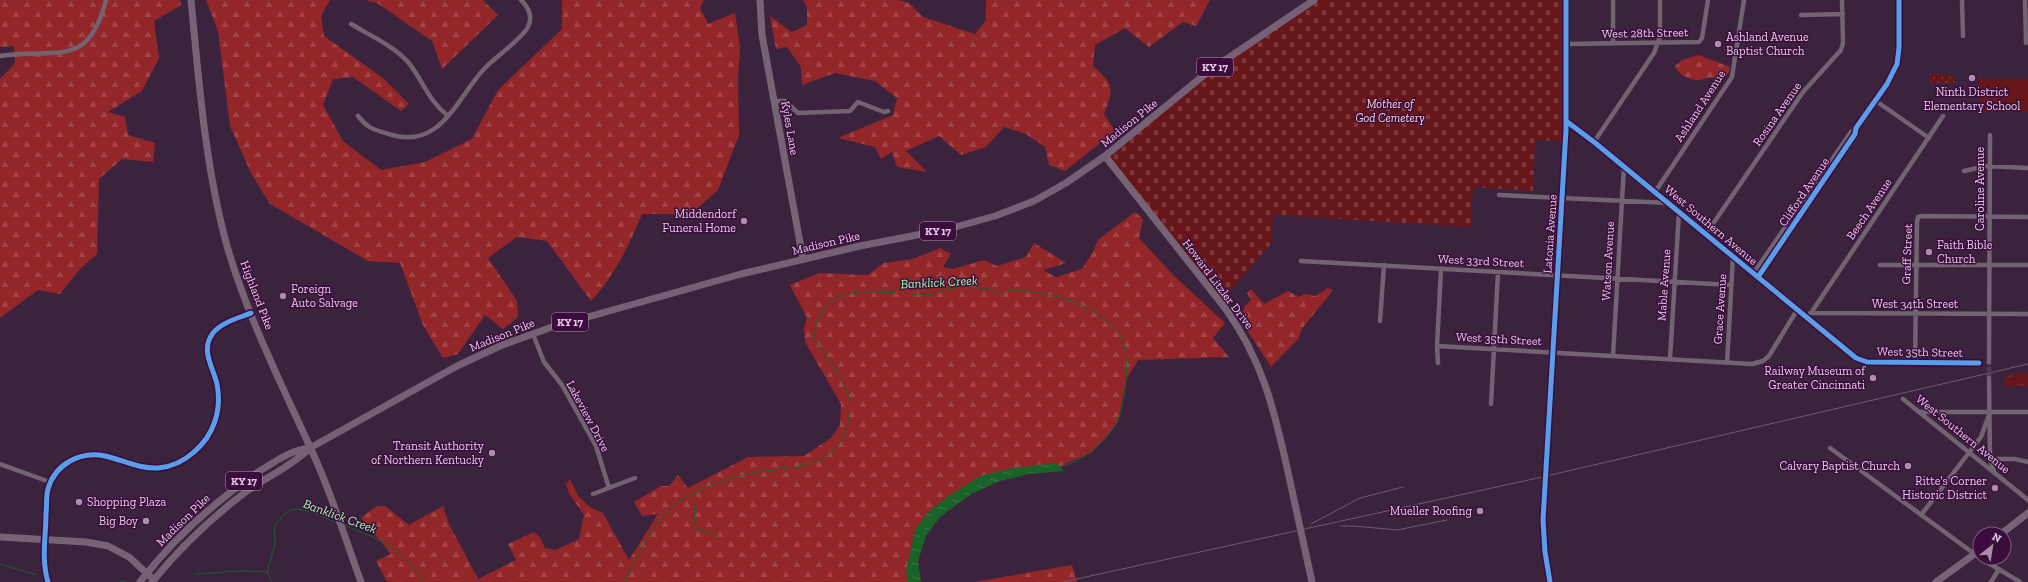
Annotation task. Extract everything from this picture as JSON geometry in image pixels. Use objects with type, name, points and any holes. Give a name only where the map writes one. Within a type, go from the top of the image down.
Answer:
[{"type":"main road","name":"Highland Pike","points":[[191,0],[210,170],[227,246],[251,313],[310,448],[361,582]]},
{"type":"main road","name":"Kyles Lane","points":[[760,0],[762,35],[802,259]]},
{"type":"main road","name":"Madison Pike","points":[[154,581],[192,538],[246,492],[301,457],[310,448],[457,366],[494,348],[533,334],[669,294],[802,259],[948,229],[1015,209],[1053,191],[1105,156],[1209,71],[1314,0]]},
{"type":"main road","name":"Latonia Avenue","points":[[1550,582],[1544,537],[1546,470],[1566,121],[1566,0]]},
{"type":"main road","name":"Howard Litzler Drive","points":[[1105,156],[1225,308],[1238,326],[1258,362],[1275,415],[1312,582]]},
{"type":"main road","name":"Madison Pike","points":[[140,582],[147,572],[186,530],[229,492],[296,450],[310,448]]},
{"type":"main road","points":[[2011,526],[2028,513]]},
{"type":"main road","points":[[0,537],[86,542],[108,546],[129,557],[147,572],[154,581]]},
{"type":"main road","points":[[1936,582],[1972,559]]},
{"type":"street","points":[[0,56],[17,53],[66,53],[78,49],[92,34],[106,0]]},
{"type":"street","points":[[358,116],[372,129],[404,137],[424,134],[441,124],[483,70],[526,30],[530,21],[530,15],[528,8],[521,0]]},
{"type":"street","points":[[1613,0],[1613,43]]},
{"type":"street","points":[[1594,142],[1641,74],[1658,43],[1660,0]]},
{"type":"street","name":"West 28th Street","points":[[1566,44],[1699,42],[1702,38],[1708,0]]},
{"type":"street","name":"Ashland Avenue","points":[[1655,192],[1732,77],[1744,0]]},
{"type":"street","name":"Rosina Avenue","points":[[1706,234],[1803,92],[1841,50],[1843,43],[1842,0]]},
{"type":"street","name":"Clifford Avenue","points":[[1753,274],[1851,132],[1865,117],[1891,77],[1898,59],[1898,0]]},
{"type":"street","points":[[1962,0],[1962,36]]},
{"type":"street","points":[[2025,0],[2026,43]]},
{"type":"street","points":[[1801,15],[1842,14]]},
{"type":"street","points":[[351,24],[395,51],[407,61],[432,101],[448,116]]},
{"type":"street","points":[[774,101],[785,101],[794,110],[802,113],[850,111],[858,102],[884,112],[888,111]]},
{"type":"street","points":[[1876,101],[1929,138]]},
{"type":"street","name":"Beech Avenue","points":[[1811,313],[1943,116]]},
{"type":"street","name":"West Southern Avenue","points":[[1566,121],[1624,166],[1753,274],[1861,361]]},
{"type":"street","name":"Clifford Avenue","points":[[1758,277],[1855,134],[1856,128]]},
{"type":"street","name":"Caroline Avenue","points":[[1989,362],[1990,135]]},
{"type":"street","name":"Watson Avenue","points":[[1613,356],[1624,166]]},
{"type":"street","points":[[1964,172],[1986,166],[2028,168]]},
{"type":"street","points":[[1499,195],[1621,202],[1669,203]]},
{"type":"street","name":"Mable Avenue","points":[[1670,359],[1679,212]]},
{"type":"street","points":[[1990,216],[2028,216]]},
{"type":"street","name":"Graff Street","points":[[1915,362],[1918,217],[1990,216]]},
{"type":"street","name":"Grace Avenue","points":[[1726,363],[1733,257]]},
{"type":"street","name":"West 33rd Street","points":[[1301,261],[1731,285]]},
{"type":"street","points":[[1380,321],[1384,265]]},
{"type":"street","points":[[1880,265],[2028,265]]},
{"type":"street","points":[[1438,363],[1437,346],[1441,269]]},
{"type":"street","points":[[1491,404],[1498,272]]},
{"type":"street","name":"West 34th Street","points":[[1799,311],[1811,313],[2028,314]]},
{"type":"street","name":"West 35th Street","points":[[1437,346],[1494,348],[1553,353],[1752,364],[1763,361],[1769,356],[1799,311]]},
{"type":"street","points":[[48,582],[43,561],[47,491],[56,472],[64,464],[83,456],[106,456],[139,466],[158,468],[177,463],[194,452],[211,432],[216,419],[219,402],[216,383],[208,363],[207,353],[210,338],[214,332],[223,325],[251,313]]},
{"type":"street","name":"Lakeview Drive","points":[[533,334],[544,362],[562,384],[596,446],[609,488]]},
{"type":"street","name":"West 35th Street","points":[[1861,361],[1979,363]]},
{"type":"street","points":[[1989,378],[1990,456],[1994,473]]},
{"type":"street","name":"West Southern Avenue","points":[[1904,399],[2028,500]]},
{"type":"street","points":[[1919,412],[2028,412]]},
{"type":"street","points":[[1920,516],[1981,437],[1990,412]]},
{"type":"street","points":[[1981,437],[1986,438],[1990,445]]},
{"type":"street","points":[[1830,448],[1920,516],[1972,550]]},
{"type":"street","points":[[1978,460],[1984,460],[1990,456],[2028,462]]},
{"type":"street","points":[[0,464],[50,482]]},
{"type":"street","points":[[593,494],[635,478]]},
{"type":"street","points":[[1995,566],[2020,582]]},
{"type":"street","points":[[1991,582],[1999,569]]},
{"type":"green space","points":[[0,0],[180,0],[181,5],[154,21],[159,58],[142,91],[108,112],[125,117],[128,135],[155,143],[153,162],[122,159],[99,179],[97,254],[80,269],[60,294],[38,290],[0,318],[0,79],[15,63],[14,46],[0,47]]},
{"type":"green space","points":[[206,0],[330,0],[321,16],[324,36],[383,78],[409,104],[401,111],[353,77],[333,79],[323,105],[343,141],[381,170],[425,162],[472,139],[498,90],[562,29],[562,0],[704,0],[700,8],[708,24],[735,13],[740,47],[738,79],[739,135],[718,190],[691,214],[642,214],[614,271],[591,301],[547,241],[517,237],[488,258],[517,301],[518,317],[503,329],[485,315],[458,354],[443,358],[423,325],[400,263],[368,261],[270,204],[251,173],[230,126],[218,31]]},
{"type":"green space","points":[[365,0],[483,0],[498,15],[442,69],[432,41],[377,3]]},
{"type":"green space","points":[[803,0],[899,0],[909,3],[923,17],[975,34],[986,20],[986,0],[1210,0],[1196,26],[1183,22],[1149,47],[1125,28],[1095,45],[1093,66],[1105,78],[1110,87],[1109,98],[1104,114],[1115,131],[1065,171],[1049,165],[1045,147],[1026,134],[1004,127],[986,147],[961,155],[939,136],[906,151],[927,172],[897,167],[892,152],[881,159],[875,147],[838,138],[893,115],[897,98],[875,81],[835,73],[802,85],[801,67],[787,47],[776,49],[770,16],[792,32],[807,25],[807,7]]},
{"type":"green space","name":"Mother of God Cemetery","points":[[1314,0],[1566,0],[1566,141],[1535,140],[1533,191],[1473,187],[1471,227],[1273,215],[1271,244],[1220,302],[1105,156],[1183,92]]},
{"type":"green space","points":[[1699,55],[1730,67],[1729,72],[1722,78],[1695,80],[1688,78],[1679,72],[1675,66],[1682,60]]},
{"type":"green space","points":[[1930,74],[1954,76],[1954,84],[1929,82]]},
{"type":"green space","points":[[1978,79],[2028,79],[2028,112],[1979,112]]},
{"type":"green space","points":[[1135,212],[1143,219],[1139,238],[1173,275],[1225,323],[1213,338],[1229,357],[1138,360],[1126,380],[1118,422],[1104,440],[1092,452],[1061,466],[1039,468],[985,482],[937,513],[919,545],[914,582],[387,582],[376,561],[391,554],[361,518],[375,507],[385,506],[409,525],[443,506],[449,524],[478,579],[516,560],[508,544],[534,532],[540,537],[545,548],[555,550],[579,539],[584,515],[569,493],[566,485],[570,479],[578,496],[591,508],[603,513],[629,560],[658,514],[642,516],[634,502],[661,486],[669,486],[678,475],[688,488],[748,457],[804,456],[831,438],[840,425],[841,404],[805,342],[804,327],[807,318],[790,285],[819,273],[868,275],[884,263],[913,259],[940,248],[951,254],[943,267],[953,269],[984,260],[997,266],[1026,257],[1034,243],[1066,263],[1043,270],[1056,277],[1082,269],[1093,252],[1098,240]]},
{"type":"green space","points":[[1328,288],[1333,290],[1301,330],[1299,338],[1271,367],[1240,319],[1245,306],[1251,300],[1247,293],[1251,289],[1264,304],[1288,291],[1299,297],[1304,294],[1315,296]]},
{"type":"green space","points":[[2020,373],[2028,373],[2028,386],[2004,386],[2005,377]]},
{"type":"green space","points":[[1072,565],[1077,582],[975,582]]},
{"type":"water","points":[[1056,463],[1064,471],[1029,474],[1000,481],[971,494],[939,518],[926,536],[918,561],[921,582],[908,582],[906,571],[915,530],[928,512],[947,497],[980,476],[1013,468]]},
{"type":"waterway","name":"Banklick Creek","points":[[624,582],[657,524],[675,504],[686,497],[710,486],[744,475],[810,464],[823,458],[834,450],[842,438],[848,422],[850,409],[849,397],[840,377],[815,340],[815,328],[823,310],[827,305],[837,297],[847,294],[859,292],[930,294],[959,287],[1020,291],[1054,296],[1071,301],[1086,307],[1100,316],[1123,340],[1126,353],[1126,380],[1120,414],[1111,431],[1095,448],[1077,461],[1058,467]]},
{"type":"waterway","points":[[696,494],[694,517],[696,529],[713,533],[719,539]]},
{"type":"waterway","name":"Banklick Creek","points":[[272,582],[267,572],[275,544],[274,527],[284,515],[289,511],[297,509],[315,514],[337,523]]},
{"type":"waterway","name":"Banklick Creek","points":[[344,525],[369,535],[398,552],[415,570],[423,582]]},
{"type":"waterway","points":[[0,564],[37,575]]},
{"type":"waterway","points":[[194,574],[240,571],[267,572]]},
{"type":"waterway","points":[[120,582],[125,581]]},
{"type":"tunnel","points":[[1989,362],[1989,378]]},
{"type":"railway","points":[[1063,582],[1542,477],[2028,364]]},
{"type":"railway","points":[[1311,524],[1360,498],[1403,487]]},
{"type":"railway","points":[[1341,526],[1397,530],[1447,520]]},
{"type":"cycle path","points":[[1550,582],[1545,552],[1543,520],[1566,130],[1566,0]]},
{"type":"cycle path","points":[[1758,277],[1855,134],[1856,128],[1887,84],[1897,64],[1899,48],[1899,0]]},
{"type":"cycle path","points":[[1566,121],[1594,142],[1856,358],[1867,362],[1979,363]]},
{"type":"cycle path","points":[[48,582],[44,556],[47,498],[51,480],[56,473],[70,461],[87,456],[105,456],[138,466],[158,468],[182,461],[190,455],[207,438],[215,421],[217,412],[217,384],[207,352],[209,339],[221,326],[251,313]]},
{"type":"place","name":"Ashland Avenue Baptist Church","points":[[1718,44]]},
{"type":"place","name":"Ninth District Elementary School","points":[[1972,78]]},
{"type":"place","name":"Middendorf Funeral Home","points":[[744,221]]},
{"type":"place","name":"Faith Bible Church","points":[[1929,252]]},
{"type":"place","name":"Foreign Auto Salvage","points":[[283,296]]},
{"type":"place","name":"Railway Museum of Greater Cincinnati","points":[[1873,378]]},
{"type":"place","name":"Transit Authority of Northern Kentucky","points":[[492,453]]},
{"type":"place","name":"Calvary Baptist Church","points":[[1908,466]]},
{"type":"place","name":"Ritte's Corner Historic District","points":[[1995,488]]},
{"type":"place","name":"Shopping Plaza","points":[[79,502]]},
{"type":"place","name":"Mueller Roofing","points":[[1480,511]]},
{"type":"place","name":"Big Boy","points":[[146,521]]}]
